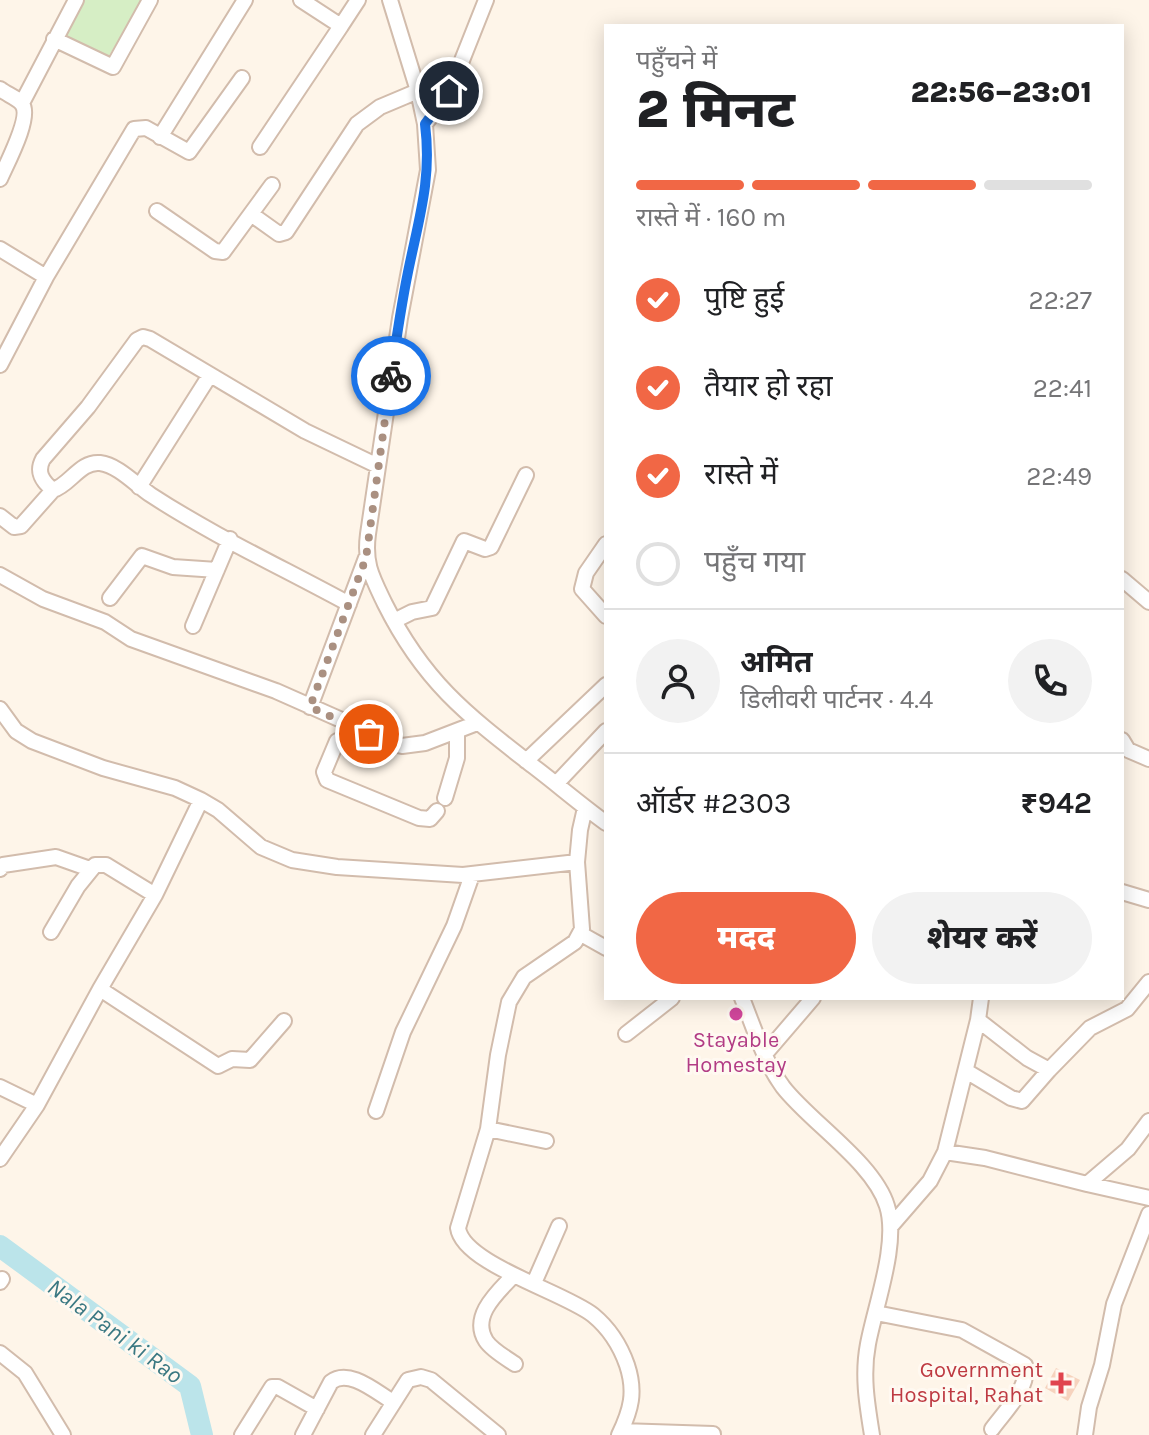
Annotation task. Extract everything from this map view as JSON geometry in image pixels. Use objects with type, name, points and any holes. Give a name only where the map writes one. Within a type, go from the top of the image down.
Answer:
[{"type":"street","points":[[22,103],[76,0]]},
{"type":"street","points":[[54,39],[113,67],[150,0]]},
{"type":"street","points":[[160,137],[245,0]]},
{"type":"street","points":[[301,0],[341,26]]},
{"type":"street","points":[[260,147],[358,0]]},
{"type":"street","points":[[310,707],[366,558],[400,318],[426,184],[428,153],[425,124],[390,0]]},
{"type":"street","points":[[425,124],[443,101],[455,78],[486,0]]},
{"type":"street","points":[[0,365],[46,277],[134,129],[146,128],[189,152],[242,78]]},
{"type":"street","points":[[0,89],[22,103],[25,111],[22,128],[0,179]]},
{"type":"street","points":[[251,214],[279,234],[286,232],[357,124],[380,107],[418,91]]},
{"type":"street","points":[[157,211],[219,252],[226,249],[272,185]]},
{"type":"street","points":[[0,249],[46,277]]},
{"type":"street","points":[[53,490],[40,475],[43,459],[88,407],[139,338],[150,339],[305,431],[378,466]]},
{"type":"street","points":[[139,487],[210,375]]},
{"type":"street","points":[[0,516],[14,527],[21,526],[53,490],[60,488],[81,469],[97,463],[111,467],[139,487],[349,604]]},
{"type":"street","points":[[394,621],[412,612],[432,608],[464,541],[485,549],[491,547],[526,475]]},
{"type":"street","points":[[193,626],[230,539]]},
{"type":"street","points":[[604,547],[586,573],[582,589],[604,614]]},
{"type":"street","points":[[110,598],[142,556],[173,567],[217,570]]},
{"type":"street","points":[[366,558],[394,621],[425,670],[477,723],[604,822]]},
{"type":"street","points":[[0,575],[43,599],[105,622],[131,639],[234,674],[355,726],[383,742],[402,746],[425,743],[477,723]]},
{"type":"street","points":[[1124,581],[1149,602]]},
{"type":"street","points":[[526,761],[604,687]]},
{"type":"street","points":[[0,709],[16,731],[43,747],[175,788],[201,800],[218,810],[261,847],[280,857],[337,867],[472,875],[577,862]]},
{"type":"street","points":[[445,798],[457,758],[457,732]]},
{"type":"street","points":[[556,784],[604,733]]},
{"type":"street","points":[[337,741],[324,772],[327,780],[419,818],[430,819],[437,811]]},
{"type":"street","points":[[1124,743],[1128,750],[1149,759]]},
{"type":"street","points":[[0,1159],[37,1105],[155,895],[201,800]]},
{"type":"street","points":[[585,808],[577,862],[582,908],[581,934],[575,942],[524,977],[509,1002],[488,1129],[460,1218],[459,1234],[466,1244],[513,1276],[534,1283],[591,1313],[614,1336],[633,1391],[630,1413],[620,1433],[713,1434]]},
{"type":"street","points":[[0,869],[3,865],[56,857],[90,869]]},
{"type":"street","points":[[51,932],[95,865],[106,865],[155,895]]},
{"type":"street","points":[[376,1111],[403,1032],[454,926],[472,875]]},
{"type":"street","points":[[1124,893],[1149,900]]},
{"type":"street","points":[[581,934],[604,947]]},
{"type":"street","points":[[966,1071],[1011,1098],[1022,1101],[1090,1028],[1127,1009],[1149,982]]},
{"type":"street","points":[[100,989],[218,1066],[232,1059],[250,1060],[284,1021]]},
{"type":"street","points":[[626,1034],[669,1000]]},
{"type":"street","points":[[743,1000],[765,1054],[785,1089],[875,1182],[888,1208],[891,1226],[868,1345],[864,1383],[872,1435]]},
{"type":"street","points":[[765,1054],[811,1000]]},
{"type":"street","points":[[891,1226],[930,1181],[945,1152],[981,1000]]},
{"type":"street","points":[[978,1020],[1027,1058],[1049,1070]]},
{"type":"street","points":[[0,1087],[37,1105]]},
{"type":"street","points":[[1087,1184],[1128,1149],[1149,1121]]},
{"type":"street","points":[[488,1129],[546,1141]]},
{"type":"street","points":[[945,1152],[985,1158],[1149,1198]]},
{"type":"street","points":[[1085,1435],[1114,1304],[1149,1214]]},
{"type":"street","points":[[534,1283],[559,1226]]},
{"type":"street","points":[[513,1276],[486,1307],[482,1326],[486,1341],[515,1364]]},
{"type":"street","points":[[876,1313],[962,1330],[1025,1365],[1027,1372],[1023,1387],[992,1429]]},
{"type":"street","points":[[0,1353],[25,1373],[63,1435]]},
{"type":"street","points":[[303,1435],[331,1382],[342,1376],[393,1402]]},
{"type":"street","points":[[373,1435],[408,1380],[421,1377],[431,1380],[498,1435]]},
{"type":"street","points":[[242,1435],[272,1387],[278,1387],[317,1409]]},
{"type":"green space","points":[[80,0],[143,0],[107,59],[58,36]]},
{"type":"building","points":[[1056,1368],[1080,1380],[1068,1401],[1045,1388]]},
{"type":"waterway","name":"Nala Pani ki Rao","points":[[0,1246],[190,1386],[202,1435]]},
{"type":"way so far","points":[[369,734],[310,707],[366,558],[391,376]]},
{"type":"place","name":"Stayable Homestay","points":[[736,1014]]},
{"type":"place","name":"Government Hospital, Rahat","points":[[1061,1383]]},
{"type":"route","points":[[391,376],[428,170],[425,124],[449,91]]}]
